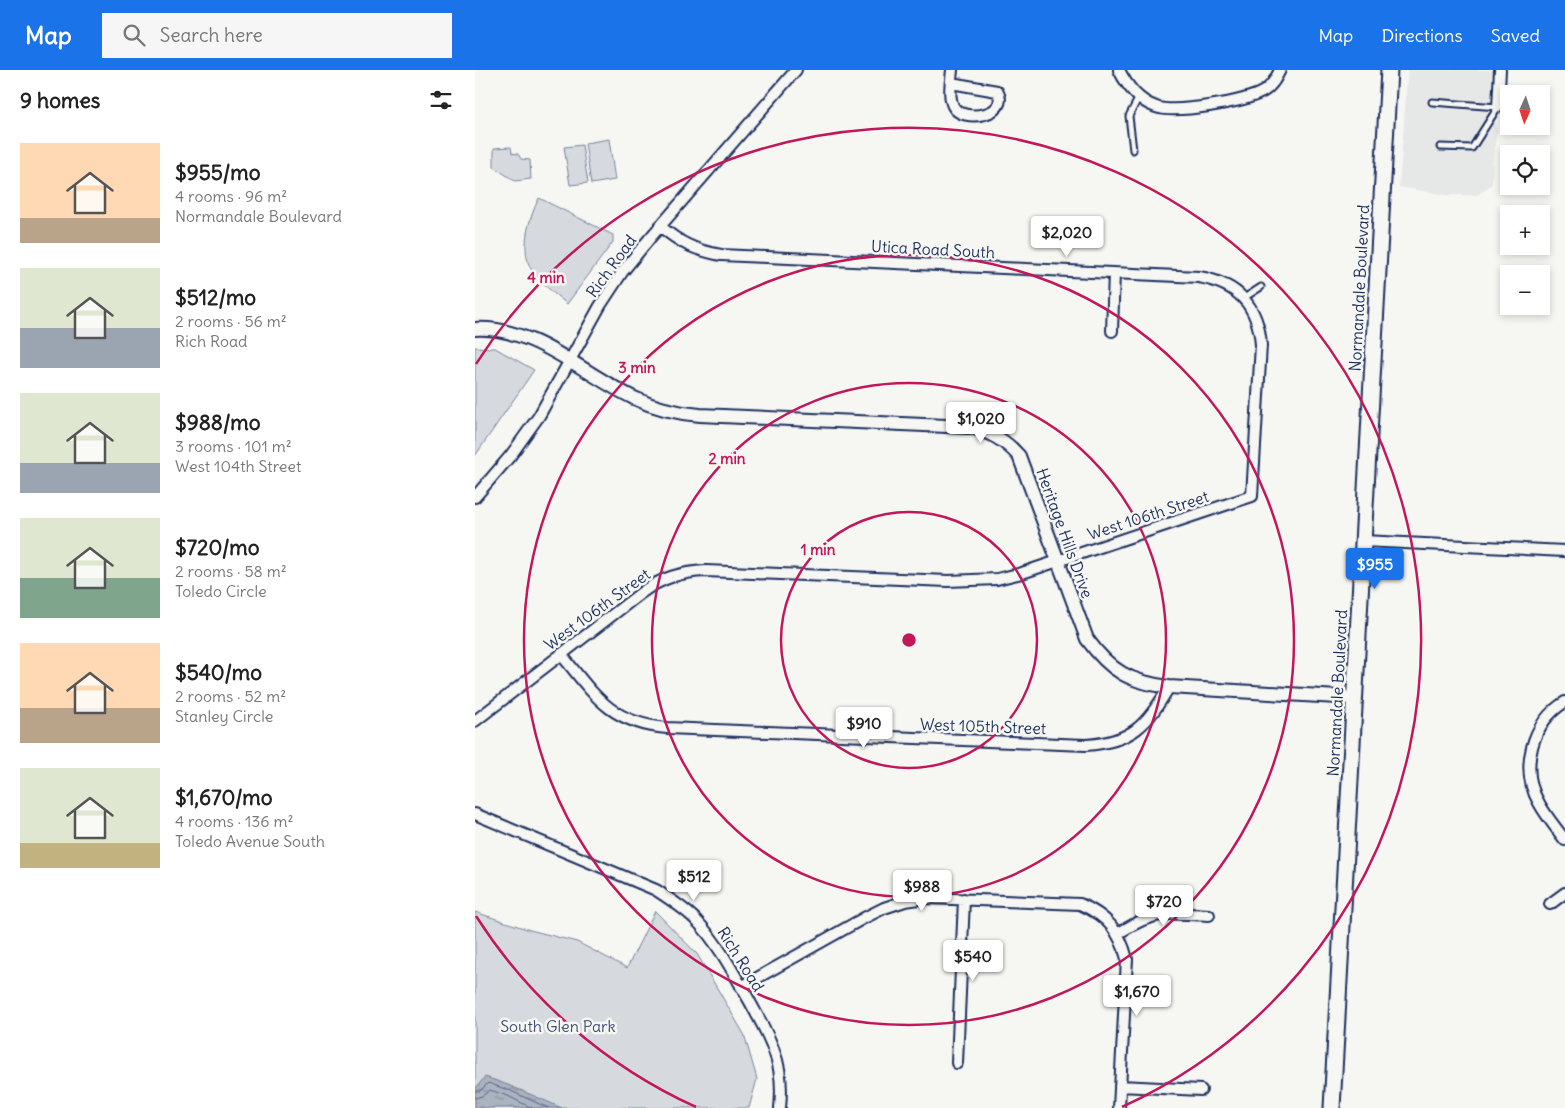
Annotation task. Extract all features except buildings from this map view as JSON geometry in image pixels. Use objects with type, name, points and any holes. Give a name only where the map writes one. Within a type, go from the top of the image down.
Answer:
[{"type":"main road","name":"Normandale Boulevard","points":[[1332,1108],[1389,70]]},
{"type":"street","name":"Rich Road","points":[[475,497],[517,447],[539,416],[600,306],[623,271],[796,70]]},
{"type":"street","points":[[951,83],[997,91],[1000,97],[1000,104],[995,111],[987,114],[971,115],[959,113],[953,107],[951,99],[951,83],[952,70]]},
{"type":"street","points":[[1119,70],[1132,91],[1139,97],[1156,108],[1170,110],[1185,110],[1255,96],[1267,89],[1276,80],[1280,70]]},
{"type":"street","points":[[1498,107],[1500,70]]},
{"type":"street","name":"Utica Road South","points":[[660,226],[686,246],[703,252],[721,255],[1199,276],[1216,280],[1232,287],[1244,298],[1254,312],[1260,328],[1261,344],[1252,496]]},
{"type":"street","points":[[1112,331],[1114,273]]},
{"type":"street","name":"Heritage Hills Drive","points":[[475,329],[507,332],[532,340],[632,397],[654,407],[677,413],[969,427],[983,430],[1003,441],[1019,456],[1087,639],[1099,656],[1114,668],[1131,679],[1169,687],[1355,698]]},
{"type":"street","name":"West 106th Street","points":[[475,721],[655,582],[672,576],[689,572],[973,581],[997,578],[1022,573],[1252,496]]},
{"type":"street","points":[[1363,541],[1565,551]]},
{"type":"street","name":"West 105th Street","points":[[561,654],[600,702],[615,713],[640,724],[667,728],[1086,745],[1102,744],[1118,740],[1146,722],[1157,709],[1169,687]]},
{"type":"street","points":[[1565,702],[1545,719],[1536,734],[1530,751],[1529,768],[1531,786],[1538,802],[1565,840]]},
{"type":"street","name":"Rich Road","points":[[475,814],[656,890],[696,920],[726,959],[775,1052],[781,1088],[779,1108]]},
{"type":"street","points":[[1550,904],[1565,893]]},
{"type":"street","points":[[741,987],[884,908],[905,901],[927,898],[1080,904],[1095,910],[1107,921],[1124,946],[1127,959],[1119,1108]]},
{"type":"street","points":[[957,1063],[964,899]]},
{"type":"street","points":[[1117,934],[1145,919],[1159,915],[1174,913],[1209,915]]},
{"type":"street","points":[[1120,1086],[1201,1090]]},
{"type":"lane","points":[[1133,150],[1129,116],[1139,97]]},
{"type":"lane","points":[[1432,102],[1498,107],[1472,148],[1440,147]]},
{"type":"lane","points":[[1244,298],[1261,287]]},
{"type":"shaded area","points":[[1408,70],[1499,70],[1494,114],[1497,131],[1493,157],[1492,184],[1478,195],[1447,195],[1399,187]]},
{"type":"green space","points":[[609,139],[615,180],[591,184],[585,143]]},
{"type":"green space","points":[[582,145],[588,183],[570,185],[564,147]]},
{"type":"green space","points":[[511,147],[512,153],[518,154],[521,159],[530,160],[531,179],[515,181],[494,167],[494,148]]},
{"type":"green space","points":[[539,198],[613,235],[613,242],[567,304],[539,279],[530,268],[528,262],[526,237]]},
{"type":"green space","points":[[475,347],[495,348],[534,370],[475,456]]},
{"type":"green space","name":"South Glen Park","points":[[655,911],[697,954],[744,1034],[757,1079],[749,1108],[475,1108],[475,912],[530,930],[577,942],[627,968]]},
{"type":"water","points":[[485,1077],[514,1087],[562,1108],[475,1108],[475,1089]]}]
